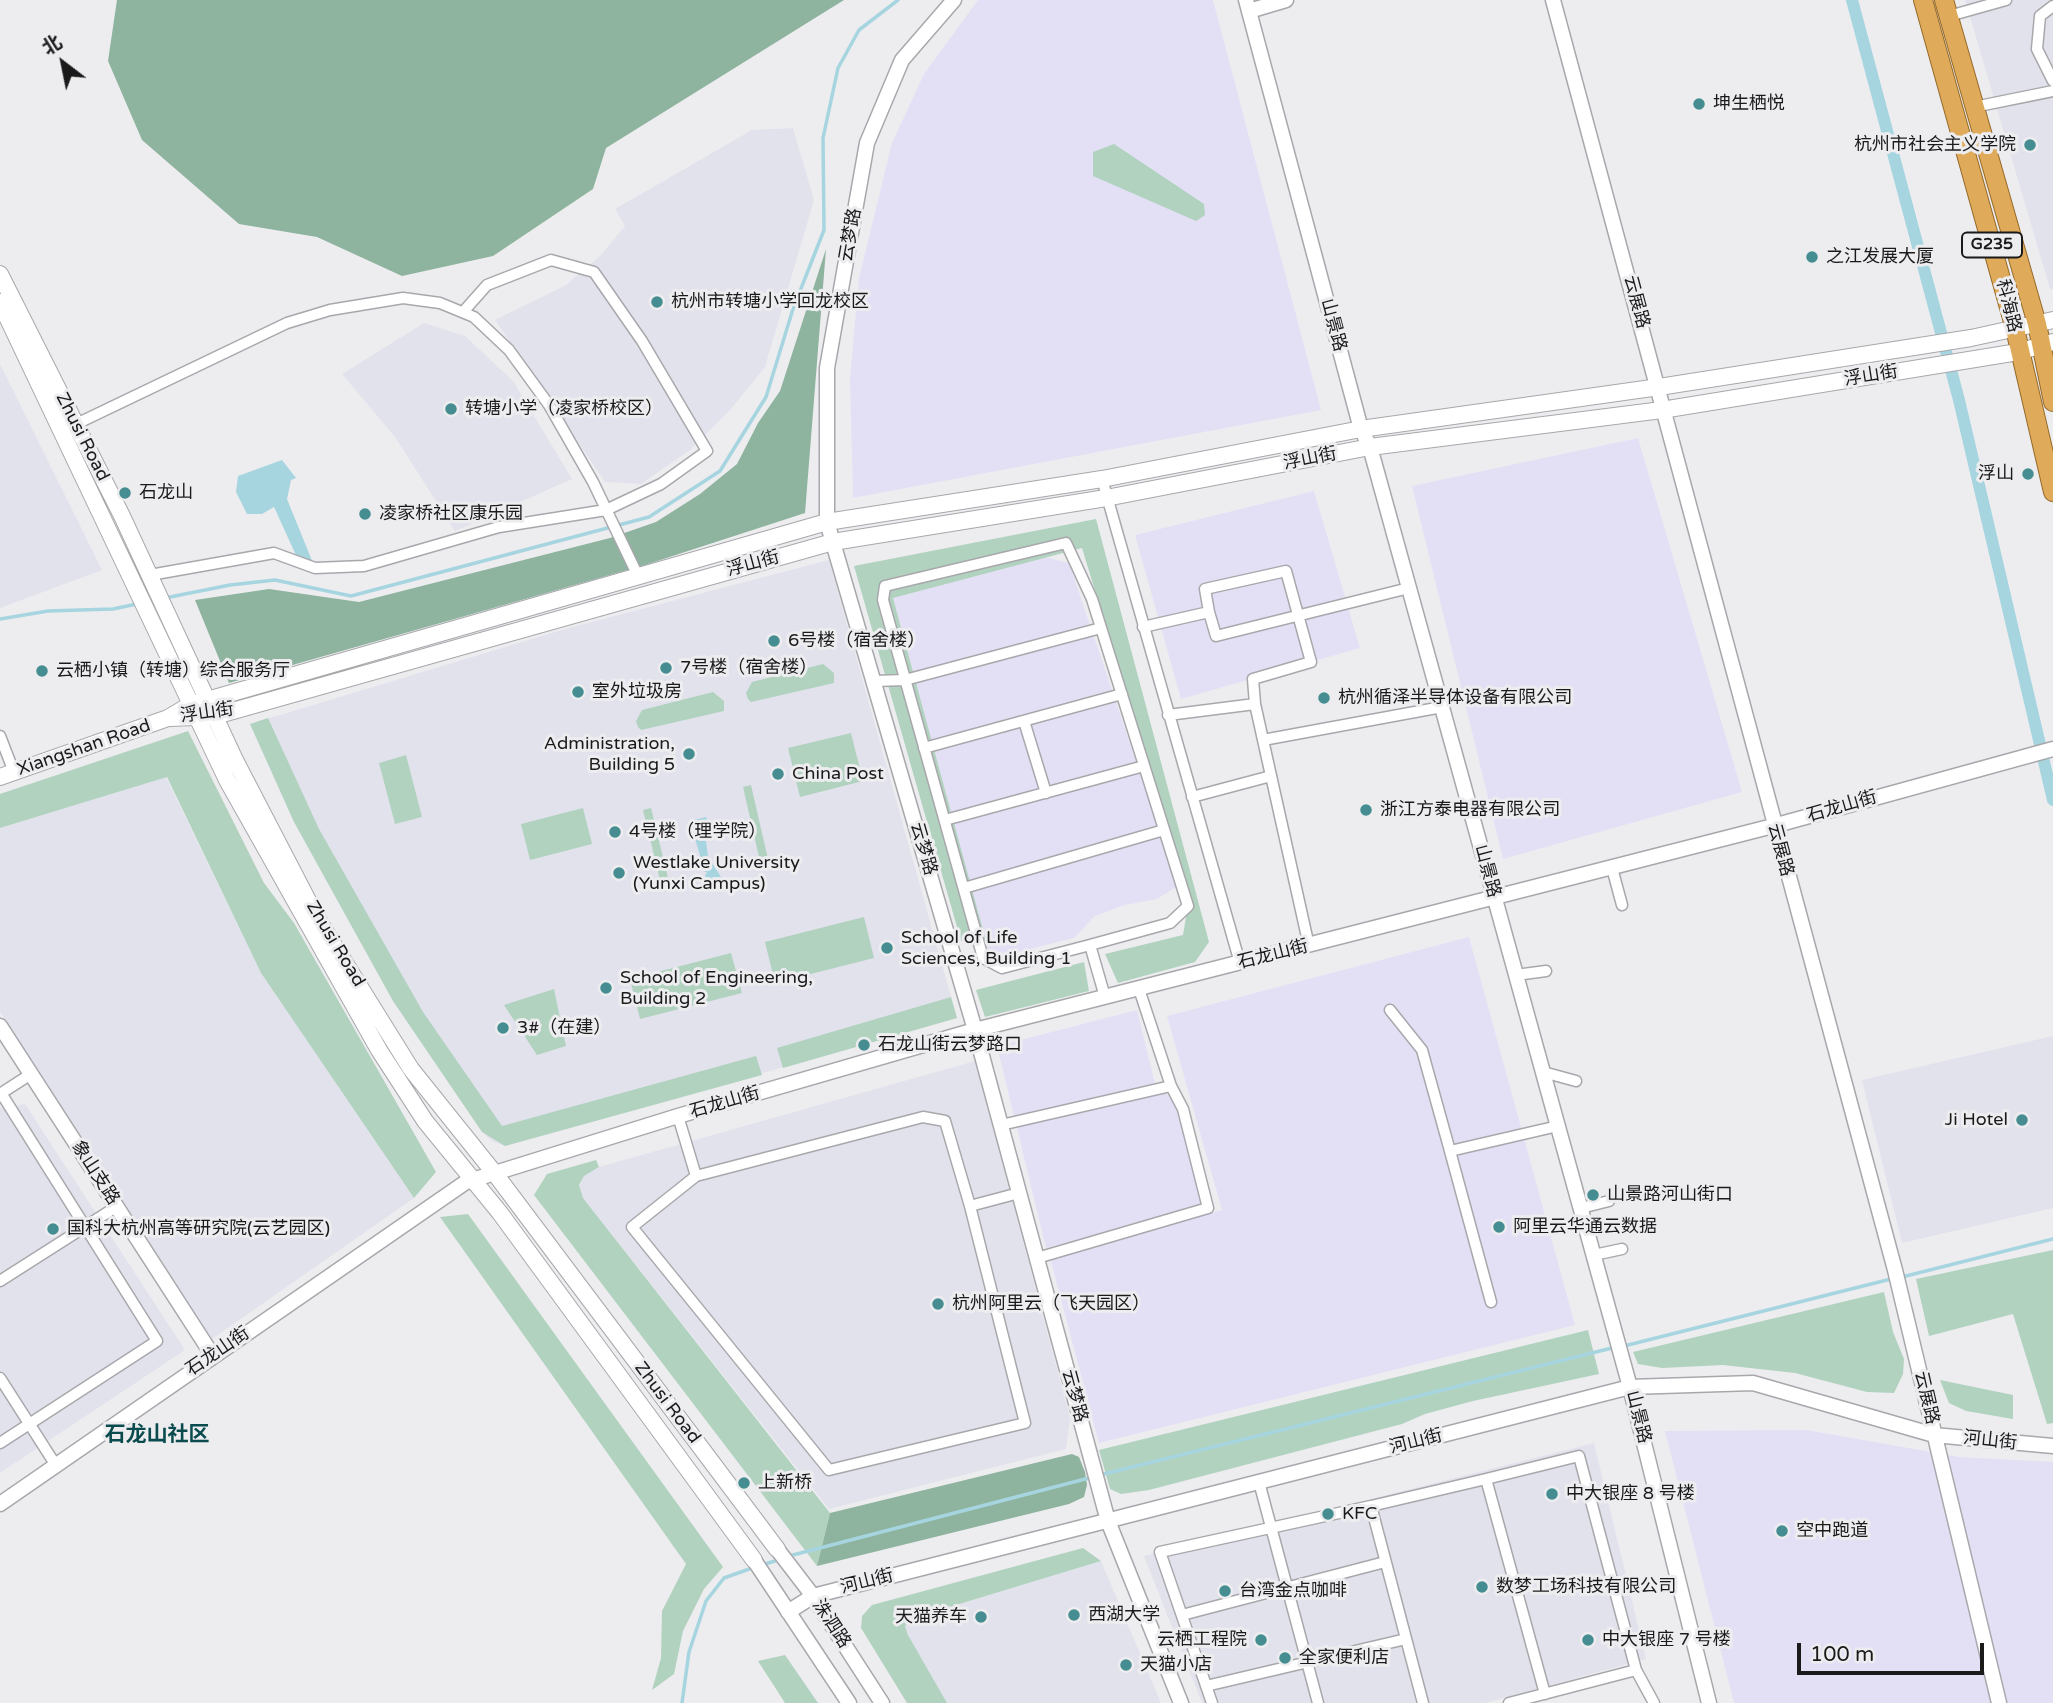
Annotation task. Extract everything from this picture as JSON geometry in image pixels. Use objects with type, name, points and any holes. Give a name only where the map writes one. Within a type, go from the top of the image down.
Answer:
[{"type":"highway","name":"科海路","points":[[1923,0],[2015,329],[2018,352],[2053,492]]},
{"type":"highway","name":"科海路","points":[[1946,8],[1974,107],[2045,322],[2053,402]]},
{"type":"main road","name":"Zhusi Road","points":[[0,274],[69,427],[146,611],[193,712],[292,898],[379,1050],[425,1121],[473,1181],[754,1560]]},
{"type":"main road","name":"Zhusi Road","points":[[0,302],[150,575],[211,708],[317,918],[411,1069],[496,1175],[776,1549]]},
{"type":"main road","name":"浮山街","points":[[211,708],[638,576],[827,522],[1102,479],[1361,429],[1917,347],[2045,322]]},
{"type":"main road","name":"浮山街","points":[[168,718],[833,542],[1105,498],[1370,447],[1662,410],[2018,352],[2046,344]]},
{"type":"main road","name":"Xiangshan Road","points":[[7,775],[168,718]]},
{"type":"street","name":"云梦路","points":[[954,0],[902,61],[867,143],[827,368],[827,522],[975,1030],[1108,1521],[1181,1703]]},
{"type":"street","points":[[1248,5],[1286,0]]},
{"type":"street","name":"云展路","points":[[1553,0],[1659,387],[1662,410],[1773,826],[1895,1270],[1999,1703]]},
{"type":"street","points":[[1946,8],[2006,0]]},
{"type":"street","name":"山景路","points":[[1248,5],[1361,429],[1370,447],[1617,1339],[1709,1703]]},
{"type":"street","points":[[2053,6],[2040,16],[2036,49],[2053,81]]},
{"type":"street","points":[[1974,107],[2053,92]]},
{"type":"street","points":[[150,575],[274,553],[315,568],[364,566],[499,527],[609,515],[661,484],[707,451],[642,341],[594,272],[551,260],[487,285],[463,312]]},
{"type":"street","points":[[69,427],[287,324],[330,310],[403,298],[440,303],[474,317],[509,350],[549,405],[609,515],[638,576]]},
{"type":"street","points":[[1102,479],[1105,498],[1240,963]]},
{"type":"street","points":[[1066,543],[1092,599],[1188,906],[1170,923],[1002,968],[983,958],[905,680],[883,600],[885,586],[1066,543]]},
{"type":"street","points":[[1309,946],[1255,704],[1252,679],[1311,662],[1300,615],[1286,571],[1205,589],[1216,636],[1300,615],[1409,588]]},
{"type":"street","points":[[1143,627],[1209,612]]},
{"type":"street","points":[[875,681],[905,680],[1101,628]]},
{"type":"street","points":[[925,748],[1122,694]]},
{"type":"street","points":[[1168,715],[1255,704]]},
{"type":"street","points":[[1263,740],[1442,707]]},
{"type":"street","points":[[1024,721],[1046,793]]},
{"type":"street","points":[[0,736],[7,775]]},
{"type":"street","name":"石龙山街","points":[[0,1504],[422,1212],[473,1181],[678,1116],[975,1030],[1495,899],[2053,749]]},
{"type":"street","points":[[945,820],[1144,766]]},
{"type":"street","points":[[1192,797],[1271,776]]},
{"type":"street","points":[[964,888],[1164,830]]},
{"type":"street","points":[[1612,868],[1622,905]]},
{"type":"street","points":[[1090,945],[1105,997]]},
{"type":"street","points":[[1516,975],[1546,971]]},
{"type":"street","points":[[1037,1258],[1208,1208],[1183,1109],[1171,1086],[1139,989]]},
{"type":"street","points":[[1390,1010],[1422,1050],[1491,1302]]},
{"type":"street","name":"象山支路","points":[[0,1026],[213,1356]]},
{"type":"street","points":[[1543,1072],[1576,1081]]},
{"type":"street","points":[[0,1443],[157,1341],[1,1094],[31,1074]]},
{"type":"street","points":[[1001,1125],[1171,1086]]},
{"type":"street","points":[[678,1116],[696,1176]]},
{"type":"street","points":[[923,1117],[945,1121],[970,1206],[1025,1423],[828,1470],[632,1227],[696,1176],[923,1117]]},
{"type":"street","points":[[1450,1152],[1558,1126]]},
{"type":"street","points":[[970,1206],[1019,1193]]},
{"type":"street","points":[[1581,1208],[1609,1201]]},
{"type":"street","points":[[0,1281],[116,1206]]},
{"type":"street","points":[[1594,1255],[1622,1249]]},
{"type":"street","points":[[0,1378],[55,1464]]},
{"type":"street","name":"河山街","points":[[788,1612],[813,1596],[1630,1387],[1753,1384],[1934,1435],[2053,1446]]},
{"type":"street","points":[[1212,1703],[1160,1552],[1271,1525],[1371,1506],[1578,1456],[1636,1670],[1654,1703]]},
{"type":"street","points":[[1486,1479],[1545,1694]]},
{"type":"street","points":[[1259,1482],[1318,1703]]},
{"type":"street","points":[[1371,1506],[1423,1703]]},
{"type":"street","name":"洙泗路","points":[[776,1549],[789,1569],[813,1596],[881,1703]]},
{"type":"street","name":"洙泗路","points":[[754,1560],[849,1703]]},
{"type":"street","points":[[1182,1615],[1385,1562]]},
{"type":"street","points":[[1206,1686],[1406,1639]]},
{"type":"street","points":[[1509,1703],[1636,1670]]},
{"type":"shaded area","points":[[978,0],[1213,0],[1321,410],[853,498],[850,379],[859,278],[892,143],[924,74]]},
{"type":"shaded area","name":"杭州市社会主义学院","points":[[1965,0],[2053,0],[2053,289],[2050,289]]},
{"type":"shaded area","name":"杭州市转塘小学回龙校区","points":[[793,128],[814,200],[765,367],[731,409],[690,450],[641,484],[605,482],[495,320],[566,285],[600,256],[625,226],[615,209],[752,130]]},
{"type":"shaded area","name":"转塘小学（凌家桥校区）","points":[[424,323],[465,336],[513,381],[572,479],[455,531],[395,437],[342,374]]},
{"type":"shaded area","points":[[0,364],[102,570],[0,608]]},
{"type":"shaded area","points":[[1638,438],[1742,792],[1503,859],[1412,486]]},
{"type":"shaded area","points":[[1314,491],[1360,648],[1181,699],[1135,535]]},
{"type":"shaded area","points":[[1045,557],[1069,563],[1178,886],[1157,899],[1125,905],[1095,916],[1074,938],[1002,956],[988,949],[893,598]]},
{"type":"shaded area","name":"Westlake University (Yunxi Campus)","points":[[829,560],[957,1018],[505,1146],[492,1141],[482,1132],[393,1001],[294,822],[250,724],[565,629]]},
{"type":"shaded area","points":[[166,777],[261,973],[414,1198],[212,1339],[0,1012],[0,828]]},
{"type":"shaded area","points":[[1469,937],[1575,1325],[1099,1443],[1050,1258],[1222,1210],[1167,1016]]},
{"type":"shaded area","points":[[1137,1010],[1155,1084],[1183,1109],[1208,1208],[1046,1248],[997,1046]]},
{"type":"shaded area","points":[[2053,1036],[2053,1208],[1902,1243],[1862,1080]]},
{"type":"shaded area","name":"杭州阿里云（飞天园区）","points":[[975,1061],[1070,1418],[1066,1449],[829,1509],[583,1198],[579,1186],[584,1176],[599,1167]]},
{"type":"shaded area","name":"国科大杭州高等研究院(云艺园区)","points":[[25,1104],[185,1350],[0,1473],[0,1108]]},
{"type":"shaded area","points":[[1807,1430],[1959,1457],[2053,1462],[2053,1703],[1734,1703],[1665,1431]]},
{"type":"shaded area","points":[[1594,1443],[1646,1659],[1485,1703],[1202,1703],[1144,1556]]},
{"type":"shaded area","name":"西湖大学","points":[[1101,1561],[1161,1703],[947,1703],[910,1639],[905,1626],[910,1619]]},
{"type":"green space","points":[[117,0],[844,0],[606,148],[593,189],[493,256],[402,276],[317,237],[239,224],[142,140],[108,61]]},
{"type":"green space","points":[[1114,144],[1204,204],[1205,215],[1196,221],[1093,176],[1093,152]]},
{"type":"green space","points":[[826,249],[805,513],[645,565],[229,683],[195,600],[269,589],[359,602],[610,538],[656,522],[700,494],[737,464],[758,423],[780,391]]},
{"type":"green space","points":[[1096,519],[1209,942],[1195,962],[1118,983],[1105,954],[1183,935],[1189,899],[1082,548],[893,598],[986,941],[961,941],[854,566]]},
{"type":"green space","points":[[823,664],[834,673],[834,683],[751,702],[748,699],[746,693],[752,682]]},
{"type":"green space","points":[[713,692],[724,701],[724,711],[641,730],[638,727],[636,721],[642,710]]},
{"type":"green space","points":[[268,718],[319,829],[423,1012],[502,1126],[756,1056],[762,1075],[505,1146],[482,1132],[393,1001],[294,822],[250,724]]},
{"type":"green space","points":[[188,731],[264,883],[294,923],[436,1172],[414,1198],[261,973],[167,777],[0,828],[0,794]]},
{"type":"green space","points":[[851,733],[863,781],[800,797],[788,748]]},
{"type":"green space","points":[[406,755],[422,817],[395,824],[379,763]]},
{"type":"green space","points":[[751,785],[770,868],[762,870],[743,787]]},
{"type":"green space","points":[[583,808],[592,844],[530,860],[521,824]]},
{"type":"green space","points":[[651,808],[671,890],[663,892],[643,810]]},
{"type":"green space","points":[[864,917],[874,958],[775,983],[765,942]]},
{"type":"green space","points":[[731,953],[742,993],[640,1019],[630,979]]},
{"type":"green space","points":[[1084,962],[1089,991],[985,1017],[976,990]]},
{"type":"green space","points":[[554,989],[566,1046],[537,1055],[504,1005]]},
{"type":"green space","points":[[951,997],[957,1018],[783,1068],[777,1048]]},
{"type":"green space","points":[[596,1160],[599,1167],[584,1176],[579,1185],[583,1198],[830,1513],[817,1566],[534,1195],[547,1174]]},
{"type":"green space","points":[[468,1214],[723,1567],[704,1589],[683,1631],[674,1674],[652,1690],[661,1658],[662,1611],[686,1564],[440,1217]]},
{"type":"green space","points":[[2053,1250],[2053,1423],[2047,1424],[2013,1314],[1929,1336],[1916,1279]]},
{"type":"green space","points":[[1884,1292],[1893,1332],[1904,1359],[1903,1374],[1894,1393],[1867,1392],[1795,1373],[1723,1365],[1662,1368],[1638,1364],[1633,1352]]},
{"type":"green space","points":[[1588,1330],[1599,1374],[1473,1401],[1425,1414],[1402,1424],[1149,1490],[1121,1494],[1110,1489],[1099,1450]]},
{"type":"green space","points":[[1940,1380],[2013,1395],[2013,1419],[1966,1411],[1949,1403]]},
{"type":"green space","points":[[1072,1454],[1079,1457],[1087,1485],[1084,1497],[1069,1504],[817,1566],[830,1513]]},
{"type":"green space","points":[[1083,1548],[1101,1561],[910,1619],[905,1626],[908,1635],[947,1703],[907,1703],[861,1628],[862,1616],[872,1605]]},
{"type":"green space","points":[[785,1655],[818,1703],[785,1703],[758,1661]]},
{"type":"water","points":[[282,460],[296,478],[291,480],[287,499],[315,568],[300,564],[274,507],[262,514],[247,514],[236,492],[238,476]]},
{"type":"water","points":[[706,817],[709,826],[704,828],[708,856],[724,882],[708,886],[705,876],[707,872],[691,825],[694,820]]},
{"type":"waterway","points":[[165,598],[230,585],[275,580],[351,596],[649,517],[720,471],[766,397],[793,309],[824,230],[823,138],[838,68],[859,30],[898,0]]},
{"type":"waterway","points":[[1852,0],[1959,400],[2053,800]]},
{"type":"waterway","points":[[0,619],[48,611],[113,609],[137,604]]},
{"type":"waterway","points":[[1902,1277],[2053,1239]]},
{"type":"waterway","points":[[1624,1346],[1895,1278]]},
{"type":"waterway","points":[[1100,1475],[1616,1347]]},
{"type":"waterway","points":[[789,1556],[1093,1477]]},
{"type":"waterway","points":[[762,1565],[778,1560]]},
{"type":"waterway","points":[[682,1703],[689,1652],[706,1601],[724,1578],[755,1567]]},
{"type":"place","name":"坤生栖悦","points":[[1699,104]]},
{"type":"place","name":"杭州市社会主义学院","points":[[2030,145]]},
{"type":"place","name":"之江发展大厦","points":[[1812,257]]},
{"type":"place","name":"杭州市转塘小学回龙校区","points":[[657,302]]},
{"type":"place","name":"转塘小学（凌家桥校区）","points":[[451,409]]},
{"type":"place","name":"浮山","points":[[2028,474]]},
{"type":"place","name":"石龙山","points":[[125,493]]},
{"type":"place","name":"凌家桥社区康乐园","points":[[365,514]]},
{"type":"place","name":"6号楼（宿舍楼）","points":[[774,641]]},
{"type":"place","name":"7号楼（宿舍楼）","points":[[666,668]]},
{"type":"place","name":"云栖小镇（转塘）综合服务厅","points":[[42,671]]},
{"type":"place","name":"室外垃圾房","points":[[578,692]]},
{"type":"place","name":"杭州循泽半导体设备有限公司","points":[[1324,698]]},
{"type":"place","name":"Administration, Building 5","points":[[689,754]]},
{"type":"place","name":"China Post","points":[[778,774]]},
{"type":"place","name":"浙江方泰电器有限公司","points":[[1366,810]]},
{"type":"place","name":"4号楼（理学院）","points":[[615,832]]},
{"type":"place","name":"Westlake University (Yunxi Campus)","points":[[619,873]]},
{"type":"place","name":"School of Life Sciences, Building 1","points":[[887,948]]},
{"type":"place","name":"School of Engineering, Building 2","points":[[606,988]]},
{"type":"place","name":"3#（在建）","points":[[503,1028]]},
{"type":"place","name":"石龙山街云梦路口","points":[[864,1045]]},
{"type":"place","name":"Ji Hotel","points":[[2022,1120]]},
{"type":"place","name":"山景路河山街口","points":[[1593,1195]]},
{"type":"place","name":"阿里云华通云数据","points":[[1499,1227]]},
{"type":"place","name":"国科大杭州高等研究院(云艺园区)","points":[[53,1229]]},
{"type":"place","name":"杭州阿里云（飞天园区）","points":[[938,1304]]},
{"type":"place","name":"上新桥","points":[[744,1483]]},
{"type":"place","name":"中大银座 8 号楼","points":[[1552,1494]]},
{"type":"place","name":"KFC","points":[[1328,1514]]},
{"type":"place","name":"空中跑道","points":[[1782,1531]]},
{"type":"place","name":"数梦工场科技有限公司","points":[[1482,1587]]},
{"type":"place","name":"台湾金点咖啡","points":[[1225,1591]]},
{"type":"place","name":"西湖大学","points":[[1074,1615]]},
{"type":"place","name":"天猫养车","points":[[981,1617]]},
{"type":"place","name":"云栖工程院","points":[[1261,1640]]},
{"type":"place","name":"中大银座 7 号楼","points":[[1588,1640]]},
{"type":"place","name":"全家便利店","points":[[1285,1658]]},
{"type":"place","name":"天猫小店","points":[[1126,1665]]},
{"type":"district","name":"石龙山社区","points":[[157,1435]]}]
